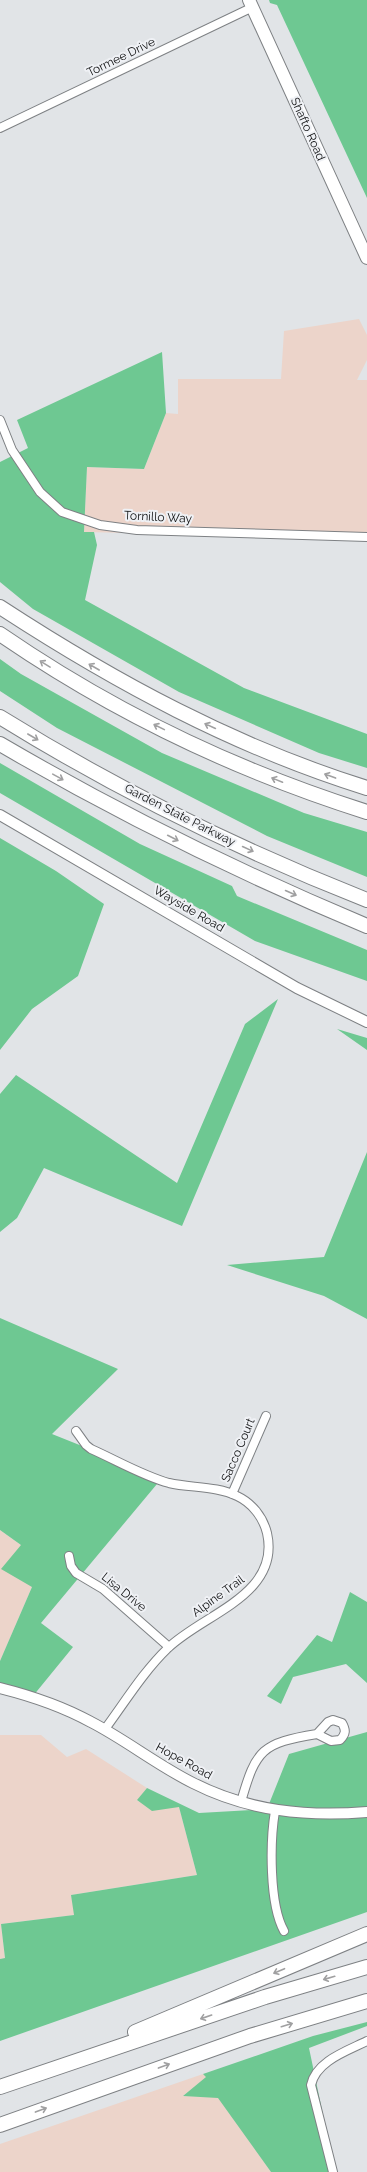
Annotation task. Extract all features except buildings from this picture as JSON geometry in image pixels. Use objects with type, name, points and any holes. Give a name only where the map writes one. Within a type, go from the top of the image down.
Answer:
[{"type":"highway","points":[[0,607],[64,649],[156,700],[257,748],[367,788]]},
{"type":"highway","points":[[0,634],[96,694],[188,742],[287,784],[367,812]]},
{"type":"highway","name":"Garden State Parkway","points":[[0,717],[75,761],[184,818],[288,867],[367,900]]},
{"type":"highway","name":"Garden State Parkway","points":[[0,744],[93,797],[193,848],[367,926]]},
{"type":"highway","points":[[27,2077],[367,1934]]},
{"type":"highway","points":[[1,2086],[265,1997],[367,1967]]},
{"type":"highway","points":[[2,2124],[250,2036],[367,2001]]},
{"type":"main road","name":"Shafto Road","points":[[251,4],[367,258]]},
{"type":"street","name":"Tormee Drive","points":[[0,128],[251,4]]},
{"type":"street","name":"Tornillo Way","points":[[0,420],[12,450],[40,492],[62,512],[100,525],[137,530],[367,537]]},
{"type":"street","name":"Wayside Road","points":[[0,815],[297,988],[367,1022]]},
{"type":"street","name":"Sacco Court","points":[[232,1494],[266,1416]]},
{"type":"street","name":"Alpine Trail","points":[[76,1431],[86,1445],[91,1448],[160,1480],[232,1494],[254,1508],[264,1524],[269,1547],[267,1562],[263,1573],[256,1583],[241,1598],[169,1647],[145,1672],[104,1730]]},
{"type":"street","name":"Lisa Drive","points":[[69,1556],[71,1566],[76,1573],[103,1589],[169,1647]]},
{"type":"street","name":"Hope Road","points":[[0,1688],[55,1705],[104,1730],[194,1783],[241,1802],[275,1811],[326,1814],[367,1812]]},
{"type":"street","points":[[241,1802],[252,1766],[264,1751],[276,1744],[317,1734]]},
{"type":"street","points":[[275,1811],[272,1830],[273,1873],[277,1914],[284,1931]]},
{"type":"street","points":[[333,2172],[310,2085],[316,2071],[323,2064],[367,2042]]},
{"type":"shaded area","points":[[359,319],[367,335],[367,360],[357,380],[367,380],[367,538],[84,532],[87,467],[144,469],[166,413],[178,414],[178,379],[281,379],[284,331]]},
{"type":"shaded area","points":[[0,1530],[21,1545],[32,1587],[0,1661]]},
{"type":"shaded area","points":[[0,1735],[41,1735],[67,1757],[86,1749],[147,1788],[137,1801],[179,1807],[197,1875],[71,1895],[75,1915],[1,1924],[5,1958],[0,1959]]},
{"type":"shaded area","points":[[203,2074],[207,2077],[183,2096],[218,2097],[271,2172],[0,2172],[0,2144]]},
{"type":"green space","points":[[269,0],[367,0],[367,198],[277,5],[270,3]]},
{"type":"green space","points":[[162,352],[166,413],[144,469],[87,467],[84,532],[94,532],[97,545],[85,600],[244,688],[367,734],[367,768],[319,753],[179,692],[33,609],[0,582],[0,462],[28,448],[17,420]]},
{"type":"green space","points":[[0,659],[21,674],[162,753],[304,813],[367,832],[367,877],[267,836],[57,728],[0,691]]},
{"type":"green space","points":[[0,763],[140,844],[232,886],[237,896],[367,950],[367,981],[255,941],[0,793]]},
{"type":"green space","points":[[0,838],[56,871],[104,904],[78,976],[32,1009],[0,1050]]},
{"type":"green space","points":[[278,999],[182,1226],[44,1168],[17,1218],[0,1232],[0,1094],[16,1075],[177,1183],[245,1024]]},
{"type":"green space","points":[[337,1029],[367,1038],[367,1050]]},
{"type":"green space","points":[[367,1152],[367,1319],[324,1296],[227,1265],[324,1257]]},
{"type":"green space","points":[[0,1318],[118,1369],[52,1434],[162,1478],[41,1623],[73,1647],[33,1696],[0,1687],[0,1661],[32,1587],[1,1569],[21,1545],[0,1530]]},
{"type":"green space","points":[[350,1592],[367,1602],[367,1683],[346,1664],[293,1677],[281,1704],[267,1696],[317,1635],[332,1642]]},
{"type":"green space","points":[[367,1732],[367,1912],[0,2041],[0,1959],[5,1958],[1,1924],[74,1915],[71,1895],[197,1875],[179,1807],[152,1811],[137,1800],[147,1788],[199,1813],[267,1809],[289,1754]]},
{"type":"green space","points":[[367,2022],[367,2026],[309,2048],[335,2172],[271,2172],[218,2098],[183,2096],[206,2077],[203,2074],[313,2036]]}]
